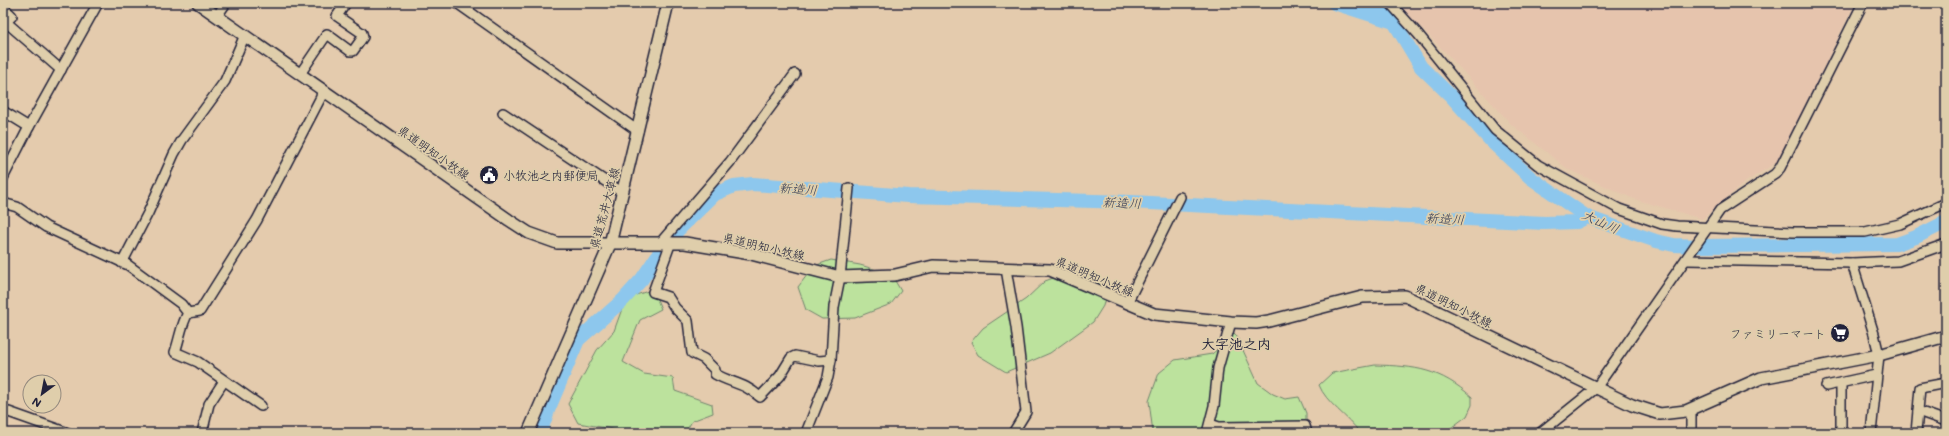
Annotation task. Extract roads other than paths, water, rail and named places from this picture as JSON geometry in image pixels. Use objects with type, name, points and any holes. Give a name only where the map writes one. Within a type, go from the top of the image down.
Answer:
[{"type":"main road","name":"県道明知小牧線","points":[[198,3],[529,233],[557,243],[685,243],[751,254],[840,277],[895,275],[933,266],[1050,270],[1154,314],[1231,322],[1256,323],[1269,321],[1362,297],[1405,296],[1632,405],[1660,414],[1686,411],[1761,378],[1878,355],[1946,336]]},
{"type":"main road","name":"県道荒井大草線","points":[[528,433],[610,244],[668,3]]},
{"type":"street","points":[[3,178],[29,127],[98,3]]},
{"type":"street","points":[[217,16],[226,3]]},
{"type":"street","points":[[300,74],[327,34],[350,51],[353,51],[363,37],[362,33],[338,16],[346,3]]},
{"type":"street","points":[[457,3],[638,131]]},
{"type":"street","points":[[1390,3],[1418,34],[1495,130],[1538,165],[1619,209],[1662,224],[1707,228],[1793,232],[1865,232],[1900,224],[1946,203]]},
{"type":"street","points":[[1540,433],[1596,388],[1720,210],[1775,174],[1780,168],[1863,3]]},
{"type":"street","points":[[3,7],[12,16],[6,22],[61,70]]},
{"type":"street","points":[[122,263],[148,214],[174,154],[182,140],[225,81],[245,35]]},
{"type":"street","points":[[795,74],[730,162],[666,242],[653,292],[668,297],[675,308],[688,321],[692,353],[712,364],[715,374],[726,380],[744,384],[760,398],[780,376],[791,358],[796,356],[819,361],[830,360]]},
{"type":"street","points":[[188,313],[200,311],[243,246],[321,97],[322,90]]},
{"type":"street","points":[[3,111],[29,127]]},
{"type":"street","points":[[503,113],[623,193]]},
{"type":"street","points":[[806,433],[828,377],[834,307],[840,277],[849,188]]},
{"type":"street","points":[[1127,303],[1180,196]]},
{"type":"street","points":[[3,203],[17,207],[46,227],[122,263],[128,264],[181,304],[188,313]]},
{"type":"street","points":[[1686,260],[1852,263],[1898,261],[1946,244]]},
{"type":"street","points":[[1852,263],[1874,334],[1878,355],[1871,433]]},
{"type":"street","points":[[1006,269],[1016,327],[1026,412],[1013,433]]},
{"type":"street","points":[[188,313],[182,324],[180,339],[175,352],[198,362],[261,406]]},
{"type":"street","points":[[1231,322],[1218,368],[1217,388],[1209,428],[1305,426],[1307,433]]},
{"type":"street","points":[[1826,386],[1876,375]]},
{"type":"street","points":[[202,433],[209,404],[224,381]]},
{"type":"street","points":[[1841,383],[1841,433]]},
{"type":"street","points":[[1916,433],[1920,388],[1946,383]]},
{"type":"street","points":[[1691,409],[1691,433]]},
{"type":"street","points":[[3,410],[68,433]]},
{"type":"street","points":[[1918,411],[1946,422]]},
{"type":"waterway","name":"大山川","points":[[1334,3],[1394,22]]},
{"type":"waterway","name":"大山川","points":[[1378,3],[1394,22],[1421,67],[1452,97],[1492,142],[1531,178],[1587,217],[1656,241],[1674,245],[1699,246],[1897,244],[1916,237],[1946,222]]},
{"type":"waterway","name":"新造川","points":[[673,235],[715,194],[734,186],[753,184],[908,196],[1131,202],[1545,223],[1577,222],[1587,217]]},
{"type":"waterway","name":"新造川","points":[[540,433],[578,340],[623,300],[642,279],[662,249]]},
{"type":"place","name":"小牧池之内郵便局","points":[[489,175]]},
{"type":"place","name":"ファミリーマート","points":[[1840,333]]},
{"type":"district","name":"大字池之内","points":[[1236,343]]}]
